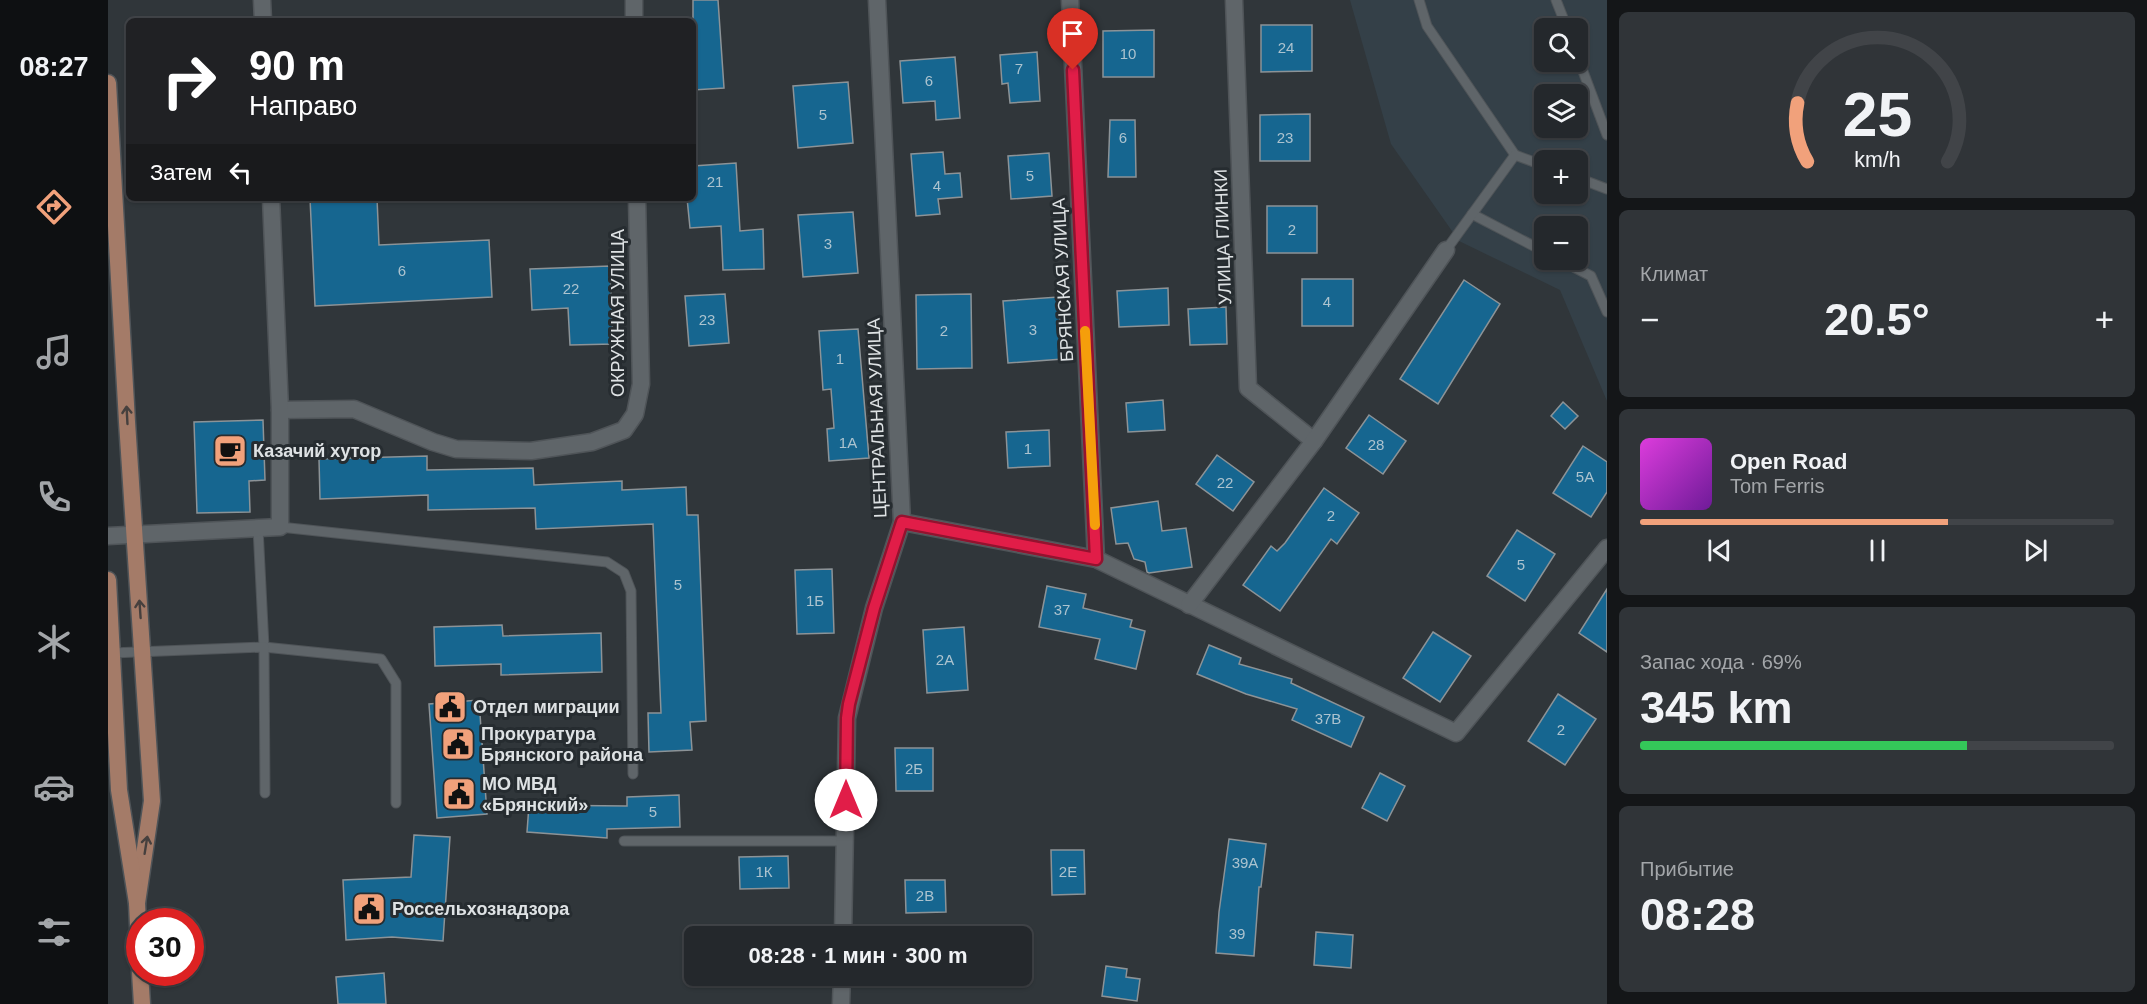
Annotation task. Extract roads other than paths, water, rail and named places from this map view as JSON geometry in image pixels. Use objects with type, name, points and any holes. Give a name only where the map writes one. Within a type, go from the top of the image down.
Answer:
[{"type":"main road","points":[[108,82],[152,801],[137,903]]},
{"type":"main road","points":[[108,580],[119,790],[137,908]]},
{"type":"main road","points":[[141,986],[142,1004]]},
{"type":"street","points":[[262,0],[263,18]]},
{"type":"street","points":[[634,0],[634,18]]},
{"type":"street","name":"ЦЕНТРАЛЬНАЯ УЛИЦА","points":[[843,926],[849,704],[874,608],[902,522],[877,0]]},
{"type":"street","name":"БРЯНСКАЯ УЛИЦА","points":[[1070,0],[1096,559]]},
{"type":"street","name":"УЛИЦА ГЛИНКИ","points":[[1234,0],[1248,388],[1314,441]]},
{"type":"street","points":[[108,536],[280,527],[280,410],[270,201]]},
{"type":"street","name":"ОКРУЖНАЯ УЛИЦА","points":[[280,410],[354,409],[433,442],[456,449],[531,451],[592,442],[624,430],[635,414],[641,384],[637,201]]},
{"type":"street","points":[[1189,605],[1314,441],[1446,250]]},
{"type":"street","points":[[902,522],[1096,559],[1456,733],[1607,548]]},
{"type":"street","points":[[841,1004],[842,986]]},
{"type":"lane","points":[[1419,0],[1427,26],[1515,155],[1534,162]]},
{"type":"lane","points":[[1556,0],[1563,18]]},
{"type":"lane","points":[[1583,72],[1607,135]]},
{"type":"lane","points":[[1446,250],[1515,155]]},
{"type":"lane","points":[[1588,182],[1607,189]]},
{"type":"lane","points":[[1472,214],[1534,246]]},
{"type":"lane","points":[[1579,270],[1591,276],[1607,312]]},
{"type":"lane","points":[[280,527],[608,562],[624,573],[631,591],[633,774]]},
{"type":"lane","points":[[258,528],[264,647],[265,793]]},
{"type":"lane","points":[[112,654],[264,647],[381,659],[396,683],[396,803]]},
{"type":"lane","points":[[624,841],[846,841]]},
{"type":"place","name":"Казачий хутор","points":[[230,451]]},
{"type":"place","name":"Отдел миграции","points":[[450,707]]},
{"type":"place","name":"Прокуратура Брянского района","points":[[458,744]]},
{"type":"place","name":"МО МВД «Брянский»","points":[[459,794]]},
{"type":"place","name":"Россельхознадзора","points":[[369,909]]}]
